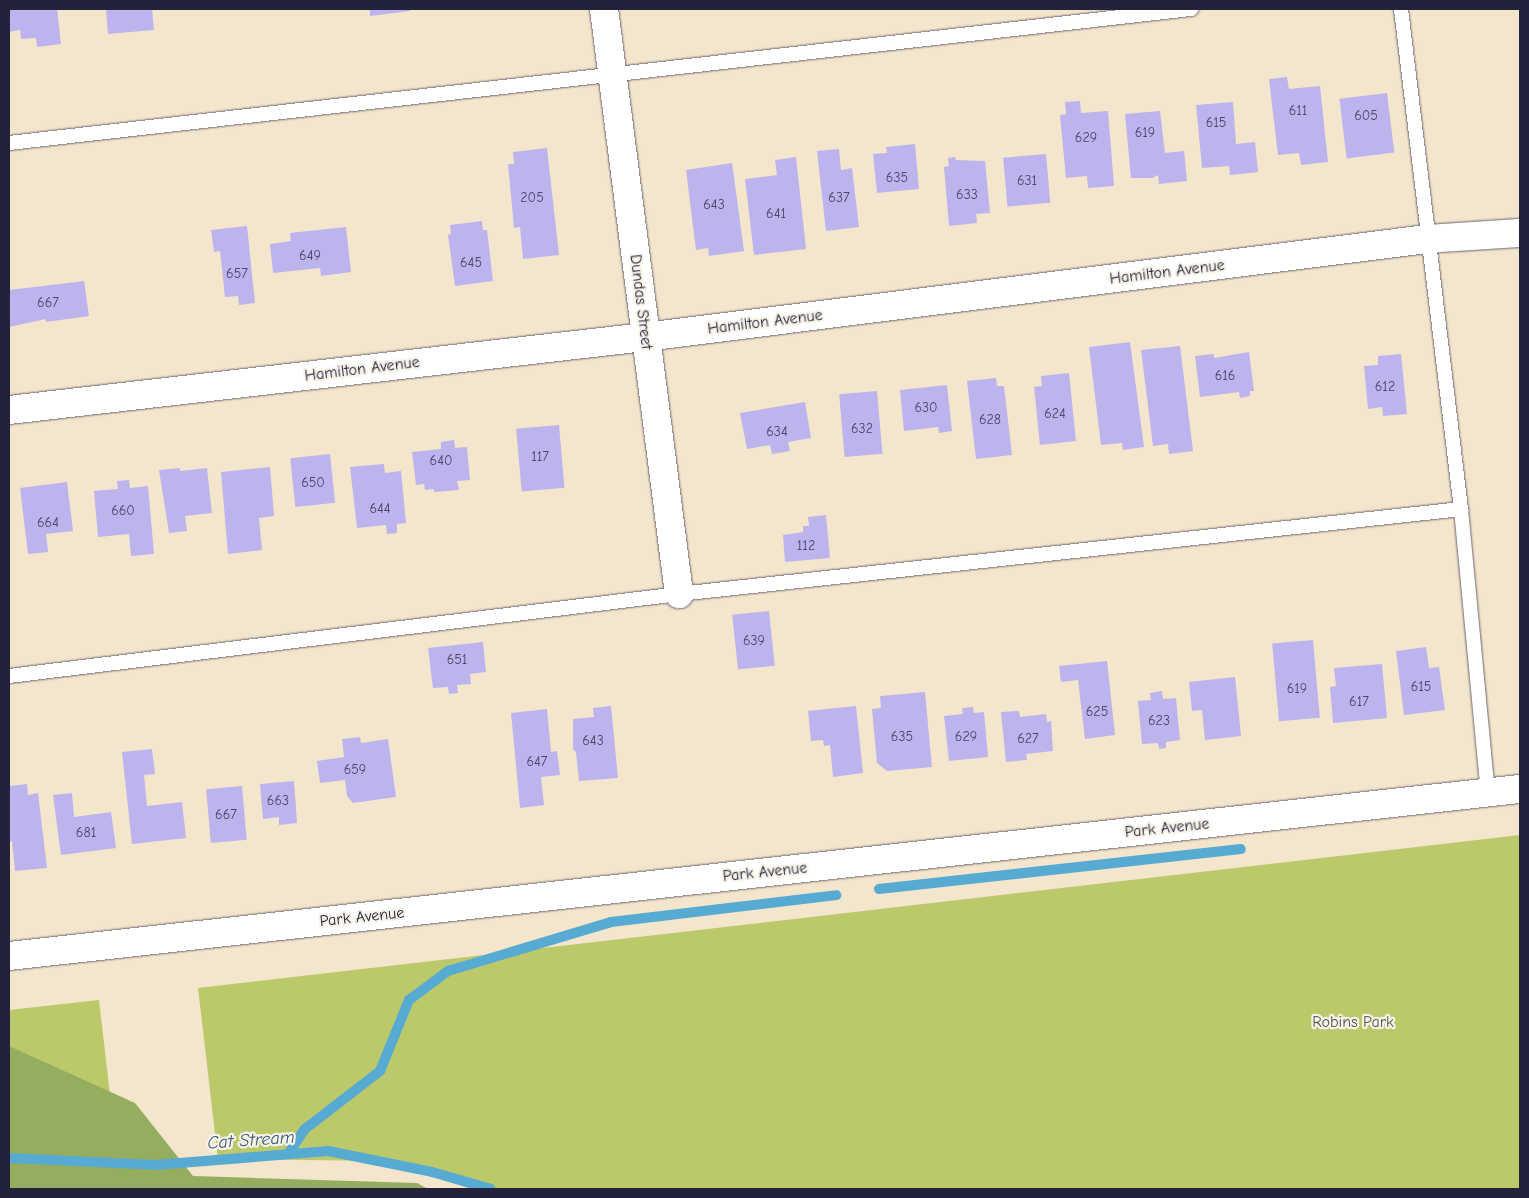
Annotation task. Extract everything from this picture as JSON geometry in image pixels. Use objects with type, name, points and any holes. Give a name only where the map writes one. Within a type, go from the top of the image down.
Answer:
[{"type":"street","name":"Dundas Street","points":[[604,9],[679,594]]},
{"type":"street","name":"Hamilton Avenue","points":[[9,410],[645,337],[1427,239],[1520,232]]},
{"type":"street","name":"Park Avenue","points":[[9,956],[1520,789]]},
{"type":"lane","points":[[9,143],[1191,9]]},
{"type":"lane","points":[[1401,9],[1427,239],[1461,509],[1488,793]]},
{"type":"lane","points":[[9,676],[679,594],[1461,509]]},
{"type":"green space","name":"Robins Park","points":[[1520,835],[1520,1189],[471,1189],[390,1161],[218,1159],[198,988]]},
{"type":"green space","points":[[99,1000],[121,1189],[9,1189],[9,1010]]},
{"type":"green space","points":[[9,1046],[135,1103],[193,1176],[417,1183],[428,1189],[9,1189]]},
{"type":"building","points":[[9,9],[57,9],[61,44],[37,47],[36,38],[21,39],[20,30],[9,32]]},
{"type":"building","points":[[106,9],[152,9],[154,30],[108,34]]},
{"type":"building","points":[[370,9],[410,9],[410,11],[370,16]]},
{"type":"building","points":[[1287,77],[1289,89],[1320,86],[1328,162],[1301,165],[1299,153],[1278,155],[1269,79]]},
{"type":"building","points":[[1387,93],[1394,153],[1347,158],[1339,99]]},
{"type":"building","points":[[1080,101],[1081,113],[1108,111],[1114,186],[1088,188],[1087,176],[1066,178],[1060,115],[1066,114],[1065,102]]},
{"type":"building","points":[[1233,102],[1236,144],[1255,142],[1258,172],[1230,175],[1229,166],[1202,168],[1196,105]]},
{"type":"building","points":[[1160,111],[1165,153],[1184,151],[1187,181],[1159,184],[1158,175],[1152,178],[1131,178],[1125,114]]},
{"type":"building","points":[[915,144],[919,189],[877,193],[873,154],[887,153],[886,147]]},
{"type":"building","points":[[547,148],[559,255],[523,259],[520,227],[514,228],[508,164],[514,164],[513,152]]},
{"type":"building","points":[[839,149],[841,170],[852,168],[859,227],[826,231],[817,151]]},
{"type":"building","points":[[1046,154],[1050,203],[1007,207],[1003,158]]},
{"type":"building","points":[[796,157],[806,249],[754,255],[745,179],[777,175],[775,160]]},
{"type":"building","points":[[955,157],[956,160],[985,161],[990,213],[976,214],[977,223],[949,226],[944,167],[949,166],[948,158]]},
{"type":"building","points":[[732,163],[744,251],[709,256],[708,248],[696,250],[686,170]]},
{"type":"building","points":[[482,221],[483,230],[487,230],[493,281],[455,286],[448,235],[451,234],[450,225]]},
{"type":"building","points":[[247,226],[255,303],[239,305],[238,296],[225,297],[220,251],[214,252],[211,230]]},
{"type":"building","points":[[346,227],[351,272],[321,276],[320,268],[273,273],[270,244],[291,241],[290,233]]},
{"type":"building","points":[[84,281],[89,316],[46,322],[46,319],[9,327],[9,290]]},
{"type":"building","points":[[1130,342],[1144,447],[1123,450],[1122,443],[1101,445],[1089,347]]},
{"type":"building","points":[[1180,346],[1193,451],[1169,454],[1168,444],[1153,446],[1141,350]]},
{"type":"building","points":[[1249,352],[1254,391],[1250,391],[1250,396],[1240,398],[1239,392],[1200,397],[1195,356],[1214,354],[1214,358]]},
{"type":"building","points":[[1401,354],[1407,414],[1383,416],[1382,407],[1368,409],[1364,366],[1378,365],[1378,356]]},
{"type":"building","points":[[1069,373],[1076,441],[1040,445],[1034,387],[1042,386],[1041,376]]},
{"type":"building","points":[[996,378],[997,386],[1004,386],[1012,455],[976,459],[967,381]]},
{"type":"building","points":[[947,385],[952,431],[939,433],[938,427],[904,431],[900,390]]},
{"type":"building","points":[[877,391],[882,454],[845,457],[839,394]]},
{"type":"building","points":[[805,402],[811,438],[788,442],[790,451],[772,454],[770,445],[747,449],[740,413]]},
{"type":"building","points":[[559,425],[564,488],[522,492],[516,429]]},
{"type":"building","points":[[454,440],[455,448],[467,447],[470,480],[457,481],[459,490],[434,492],[434,489],[425,490],[424,484],[416,485],[412,452],[441,449],[441,442]]},
{"type":"building","points":[[330,454],[335,503],[295,507],[290,458]]},
{"type":"building","points":[[384,464],[385,473],[401,471],[406,523],[397,524],[397,533],[387,534],[386,525],[357,528],[350,467]]},
{"type":"building","points":[[270,467],[274,516],[259,518],[262,550],[228,554],[221,472]]},
{"type":"building","points":[[180,468],[180,471],[207,468],[212,513],[185,516],[187,531],[169,533],[159,470]]},
{"type":"building","points":[[129,480],[130,488],[148,486],[154,554],[131,556],[129,534],[98,537],[94,491],[118,489],[117,481]]},
{"type":"building","points":[[67,482],[73,531],[46,534],[48,552],[28,554],[20,488]]},
{"type":"building","points":[[826,515],[830,558],[785,562],[783,535],[803,532],[803,526],[809,526],[808,517]]},
{"type":"building","points":[[769,611],[775,666],[738,670],[732,615]]},
{"type":"building","points":[[1313,640],[1320,718],[1279,721],[1272,644]]},
{"type":"building","points":[[483,642],[486,672],[470,674],[471,684],[457,685],[458,693],[449,694],[448,687],[433,688],[428,648]]},
{"type":"building","points":[[1426,647],[1429,668],[1439,667],[1445,710],[1404,715],[1396,651]]},
{"type":"building","points":[[1107,661],[1115,735],[1085,739],[1078,680],[1061,682],[1059,666]]},
{"type":"building","points":[[1382,664],[1387,718],[1333,723],[1330,687],[1336,686],[1334,668]]},
{"type":"building","points":[[1235,677],[1241,736],[1205,740],[1202,710],[1192,711],[1189,682]]},
{"type":"building","points":[[1162,691],[1163,699],[1176,698],[1180,740],[1166,742],[1166,748],[1159,749],[1158,743],[1142,744],[1138,701],[1151,700],[1150,693]]},
{"type":"building","points":[[925,692],[932,767],[887,771],[877,763],[872,709],[881,708],[880,696]]},
{"type":"building","points":[[611,706],[618,778],[579,781],[576,752],[573,749],[573,719],[594,717],[593,708]]},
{"type":"building","points":[[856,706],[863,773],[833,777],[830,745],[824,746],[823,740],[811,741],[808,711]]},
{"type":"building","points":[[973,707],[974,713],[984,712],[988,757],[949,761],[944,716],[963,714],[962,708]]},
{"type":"building","points":[[547,709],[551,752],[557,751],[560,775],[541,777],[544,805],[520,808],[511,713]]},
{"type":"building","points":[[1019,711],[1020,717],[1046,714],[1047,722],[1051,721],[1053,751],[1026,754],[1027,760],[1006,762],[1001,712]]},
{"type":"building","points":[[360,737],[361,743],[388,739],[396,797],[353,803],[347,796],[345,780],[320,783],[317,761],[344,757],[342,739]]},
{"type":"building","points":[[152,749],[155,774],[144,775],[147,806],[182,802],[186,838],[132,844],[122,752]]},
{"type":"building","points":[[294,781],[297,823],[279,825],[279,817],[263,819],[260,784]]},
{"type":"building","points":[[27,784],[28,795],[38,793],[47,868],[15,871],[12,841],[9,842],[9,786]]},
{"type":"building","points":[[242,786],[247,840],[211,843],[206,789]]},
{"type":"building","points":[[72,793],[74,817],[111,812],[116,848],[61,855],[53,795]]},
{"type":"waterway","points":[[879,889],[1241,849]]},
{"type":"waterway","points":[[288,1154],[305,1129],[380,1071],[409,1000],[448,971],[611,922],[836,895]]},
{"type":"waterway","name":"Cat Stream","points":[[9,1158],[155,1165],[328,1151],[432,1172],[491,1189]]}]
